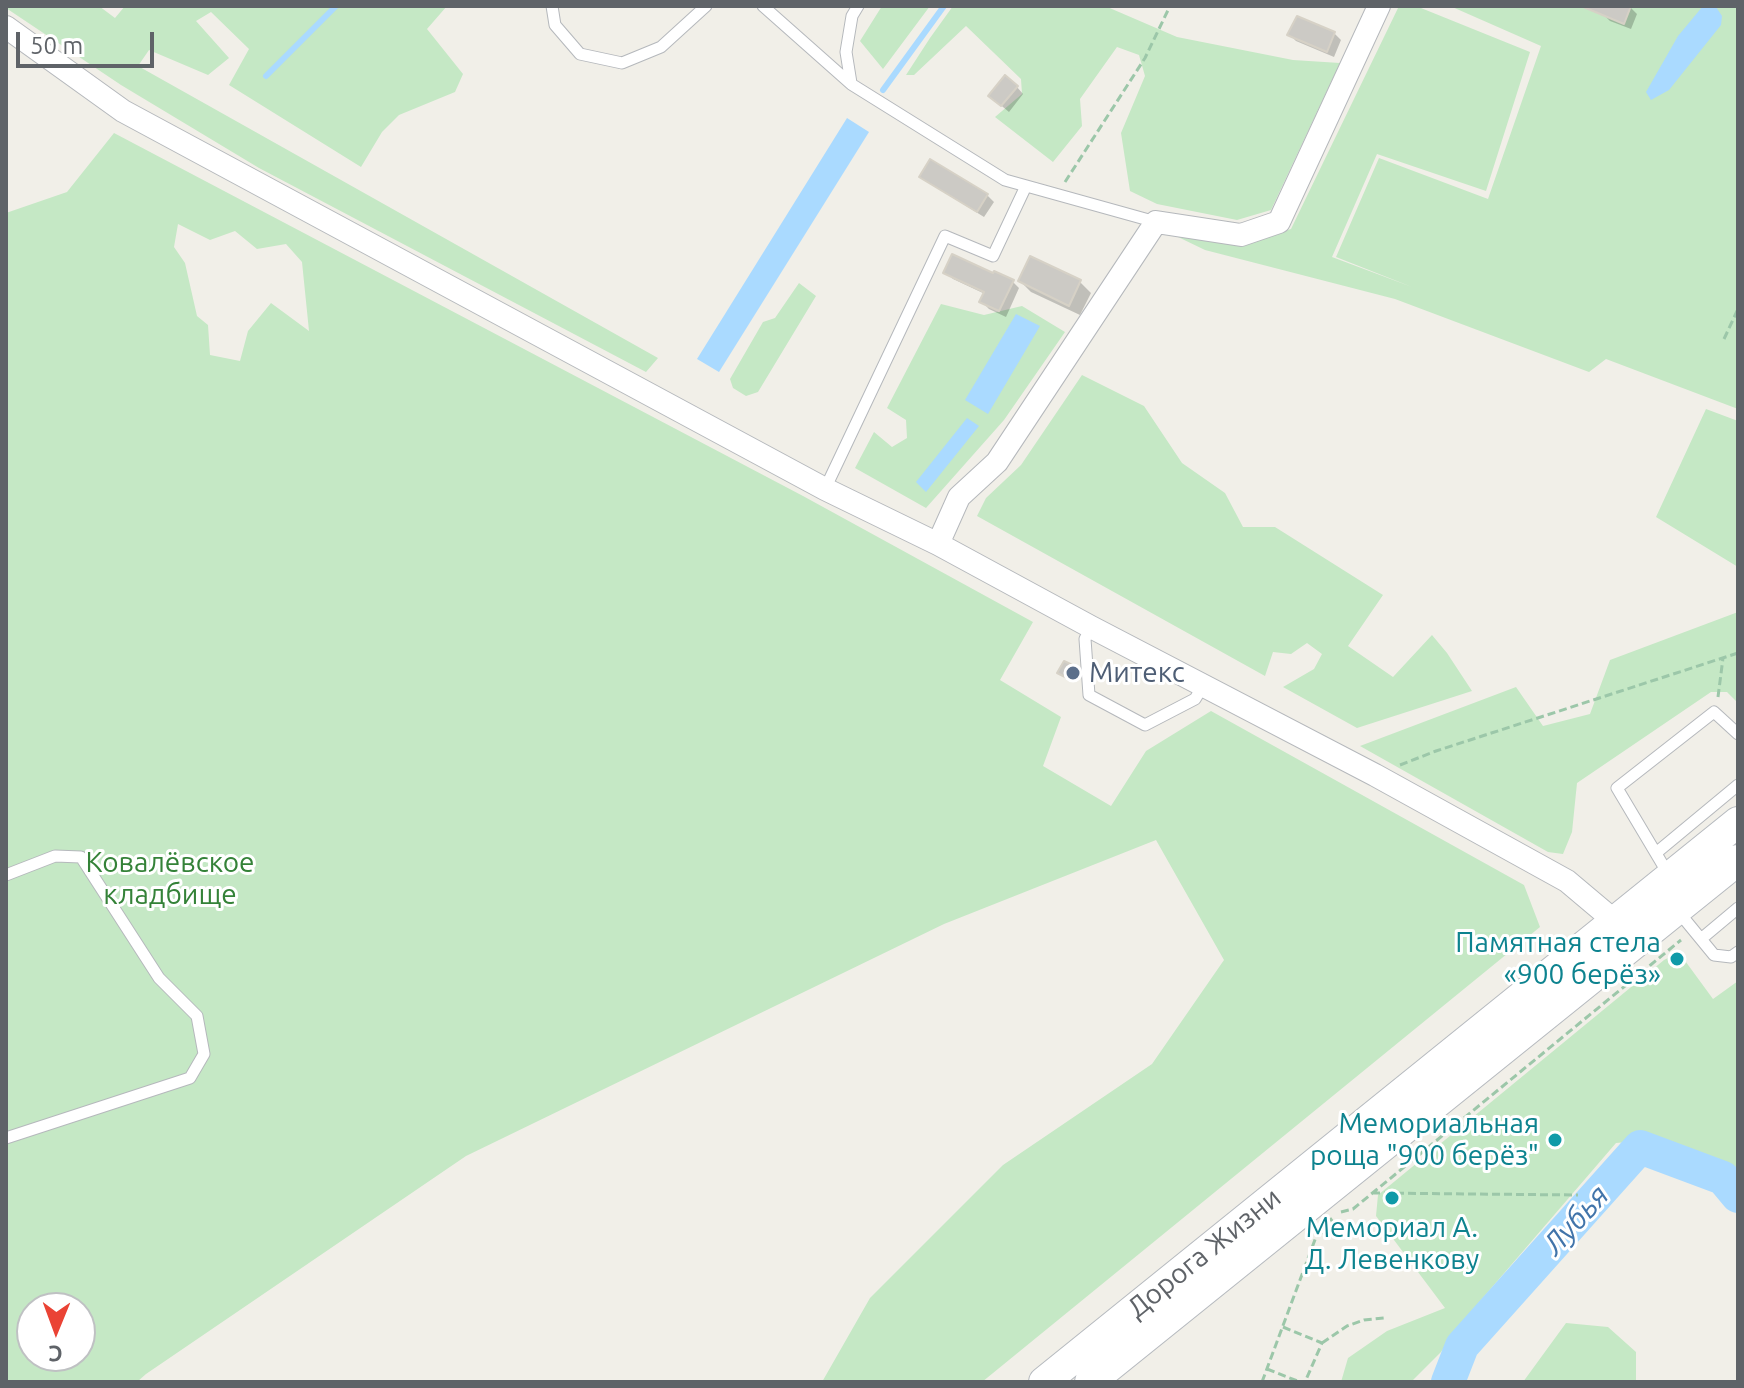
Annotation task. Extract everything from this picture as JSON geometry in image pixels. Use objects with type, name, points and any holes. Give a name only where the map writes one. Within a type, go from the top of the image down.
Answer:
[{"type":"main road","name":"Дорога Жизни","points":[[1090,1382],[1627,931],[1663,865],[1738,822]]},
{"type":"main road","name":"Дорога Жизни","points":[[1044,1382],[1627,931],[1690,926],[1738,860]]},
{"type":"street","points":[[938,544],[959,497],[997,462],[1156,222],[1241,235],[1279,222],[1379,6]]},
{"type":"street","points":[[6,27],[123,111],[825,489],[938,544],[1375,775],[1567,881],[1627,931]]},
{"type":"lane","points":[[552,6],[555,25],[580,54],[622,63],[661,47],[706,6]]},
{"type":"lane","points":[[763,6],[851,84],[1005,180],[1156,222]]},
{"type":"lane","points":[[851,84],[846,52],[852,16],[858,6]]},
{"type":"lane","points":[[825,489],[945,236],[993,256],[1026,186]]},
{"type":"lane","points":[[1091,627],[1085,639],[1089,695],[1145,725],[1195,699],[1203,686]]},
{"type":"lane","points":[[1738,734],[1714,712],[1617,788],[1663,865],[1738,785]]},
{"type":"lane","points":[[6,875],[55,856],[81,857],[159,978],[197,1016],[204,1054],[190,1078],[6,1138]]},
{"type":"lane","points":[[1738,908],[1690,926],[1714,955],[1731,957],[1738,952]]},
{"type":"path","points":[[1057,195],[1145,58],[1170,6]]},
{"type":"path","points":[[1724,339],[1738,309]]},
{"type":"path","points":[[1375,775],[1436,751],[1738,653]]},
{"type":"path","points":[[1714,712],[1723,658]]},
{"type":"path","points":[[1340,1212],[1353,1209],[1690,926]]},
{"type":"path","points":[[1372,1193],[1578,1195]]},
{"type":"path","points":[[1262,1382],[1316,1237],[1334,1224],[1328,1215]]},
{"type":"path","points":[[1267,1369],[1303,1382],[1322,1343],[1347,1326],[1384,1318]]},
{"type":"path","points":[[1283,1327],[1322,1343]]},
{"type":"green space","points":[[6,6],[99,6],[115,18],[125,6],[447,6],[427,29],[463,74],[455,92],[399,115],[382,132],[361,167],[229,85],[249,49],[211,12],[196,21],[229,58],[208,75],[149,50],[138,66],[658,358],[646,372],[259,168],[121,85]]},
{"type":"green space","points":[[882,6],[930,6],[883,69],[860,41]]},
{"type":"green space","points":[[953,6],[1105,6],[1177,37],[1293,60],[1340,63],[1271,210],[1237,220],[1157,204],[1130,191],[1121,133],[1145,76],[1139,55],[1117,47],[1080,99],[1082,126],[1053,162],[995,117],[1022,94],[1021,79],[966,26],[914,75],[906,75]]},
{"type":"green space","points":[[1399,6],[1416,6],[1530,52],[1486,191],[1377,154],[1332,257],[1412,287],[1336,257],[1379,158],[1488,199],[1541,46],[1450,6],[1738,6],[1738,409],[1606,359],[1589,372],[1395,299],[1205,250],[1176,236],[1237,245],[1291,229]]},
{"type":"green space","name":"Ковалёвское кладбище","points":[[114,133],[803,496],[1033,622],[1000,680],[1061,717],[1043,766],[1111,806],[1146,751],[1211,711],[1524,885],[1540,927],[982,1382],[822,1382],[870,1298],[1003,1165],[1152,1064],[1224,960],[1156,840],[944,924],[466,1156],[137,1382],[6,1382],[6,213],[67,192]],"holes":[[[178,224],[210,240],[235,231],[257,249],[286,244],[302,262],[309,331],[271,303],[248,331],[240,361],[210,355],[208,325],[197,316],[185,263],[174,247]]]},
{"type":"green space","points":[[799,283],[816,296],[758,392],[746,396],[733,388],[730,379],[763,322],[775,318]]},
{"type":"green space","points":[[941,304],[984,315],[1022,306],[1065,332],[1004,420],[926,508],[855,468],[874,432],[892,447],[907,438],[906,420],[887,408]]},
{"type":"green space","points":[[1082,375],[1144,406],[1182,463],[1225,493],[1243,527],[1275,527],[1383,595],[1348,646],[1393,677],[1432,635],[1472,691],[1357,728],[1283,687],[1314,669],[1322,654],[1307,643],[1291,654],[1273,652],[1265,676],[977,516],[986,498],[1021,465]]},
{"type":"green space","points":[[1706,409],[1738,421],[1738,567],[1656,517]]},
{"type":"green space","points":[[1738,612],[1738,703],[1727,692],[1711,692],[1577,783],[1572,832],[1563,854],[1548,852],[1360,746],[1516,687],[1543,726],[1590,714],[1610,660]]},
{"type":"green space","points":[[1674,955],[1683,958],[1713,999],[1738,981],[1738,1181],[1729,1171],[1652,1140],[1616,1143],[1463,1321],[1441,1352],[1411,1382],[1341,1382],[1348,1358],[1387,1331],[1445,1308],[1376,1216],[1378,1195],[1664,960]]},
{"type":"green space","points":[[1566,1323],[1608,1327],[1636,1352],[1636,1382],[1523,1382]]},
{"type":"water","points":[[1703,6],[1716,7],[1722,16],[1721,25],[1669,90],[1651,100],[1646,92],[1678,36]]},
{"type":"water","points":[[847,118],[869,132],[719,372],[697,359]]},
{"type":"water","points":[[1016,314],[1040,326],[988,414],[965,400]]},
{"type":"water","points":[[967,418],[979,426],[926,492],[916,482]]},
{"type":"building","points":[[1581,6],[1631,6],[1624,24]]},
{"type":"building","points":[[1297,16],[1335,32],[1327,52],[1287,35]]},
{"type":"building","points":[[1005,75],[1018,86],[1001,106],[988,96]]},
{"type":"building","points":[[930,159],[988,194],[977,212],[919,177]]},
{"type":"building","points":[[952,254],[1014,280],[999,311],[979,302],[984,292],[943,273]]},
{"type":"building","points":[[1030,256],[1081,280],[1069,306],[1018,281]]},
{"type":"building","points":[[1064,661],[1077,667],[1077,676],[1071,680],[1057,673]]},
{"type":"waterway","points":[[266,76],[336,6]]},
{"type":"waterway","points":[[883,90],[944,6]]},
{"type":"waterway","name":"Лубья","points":[[1448,1382],[1462,1346],[1640,1147],[1723,1178],[1738,1196]]},
{"type":"place","name":"Митекс","points":[[1073,673]]},
{"type":"place","name":"Памятная стела «900 берёз»","points":[[1677,959]]},
{"type":"place","name":"Мемориальная роща \"900 берёз\"","points":[[1555,1140]]},
{"type":"place","name":"Мемориал А. Д. Левенкову","points":[[1392,1198]]}]
